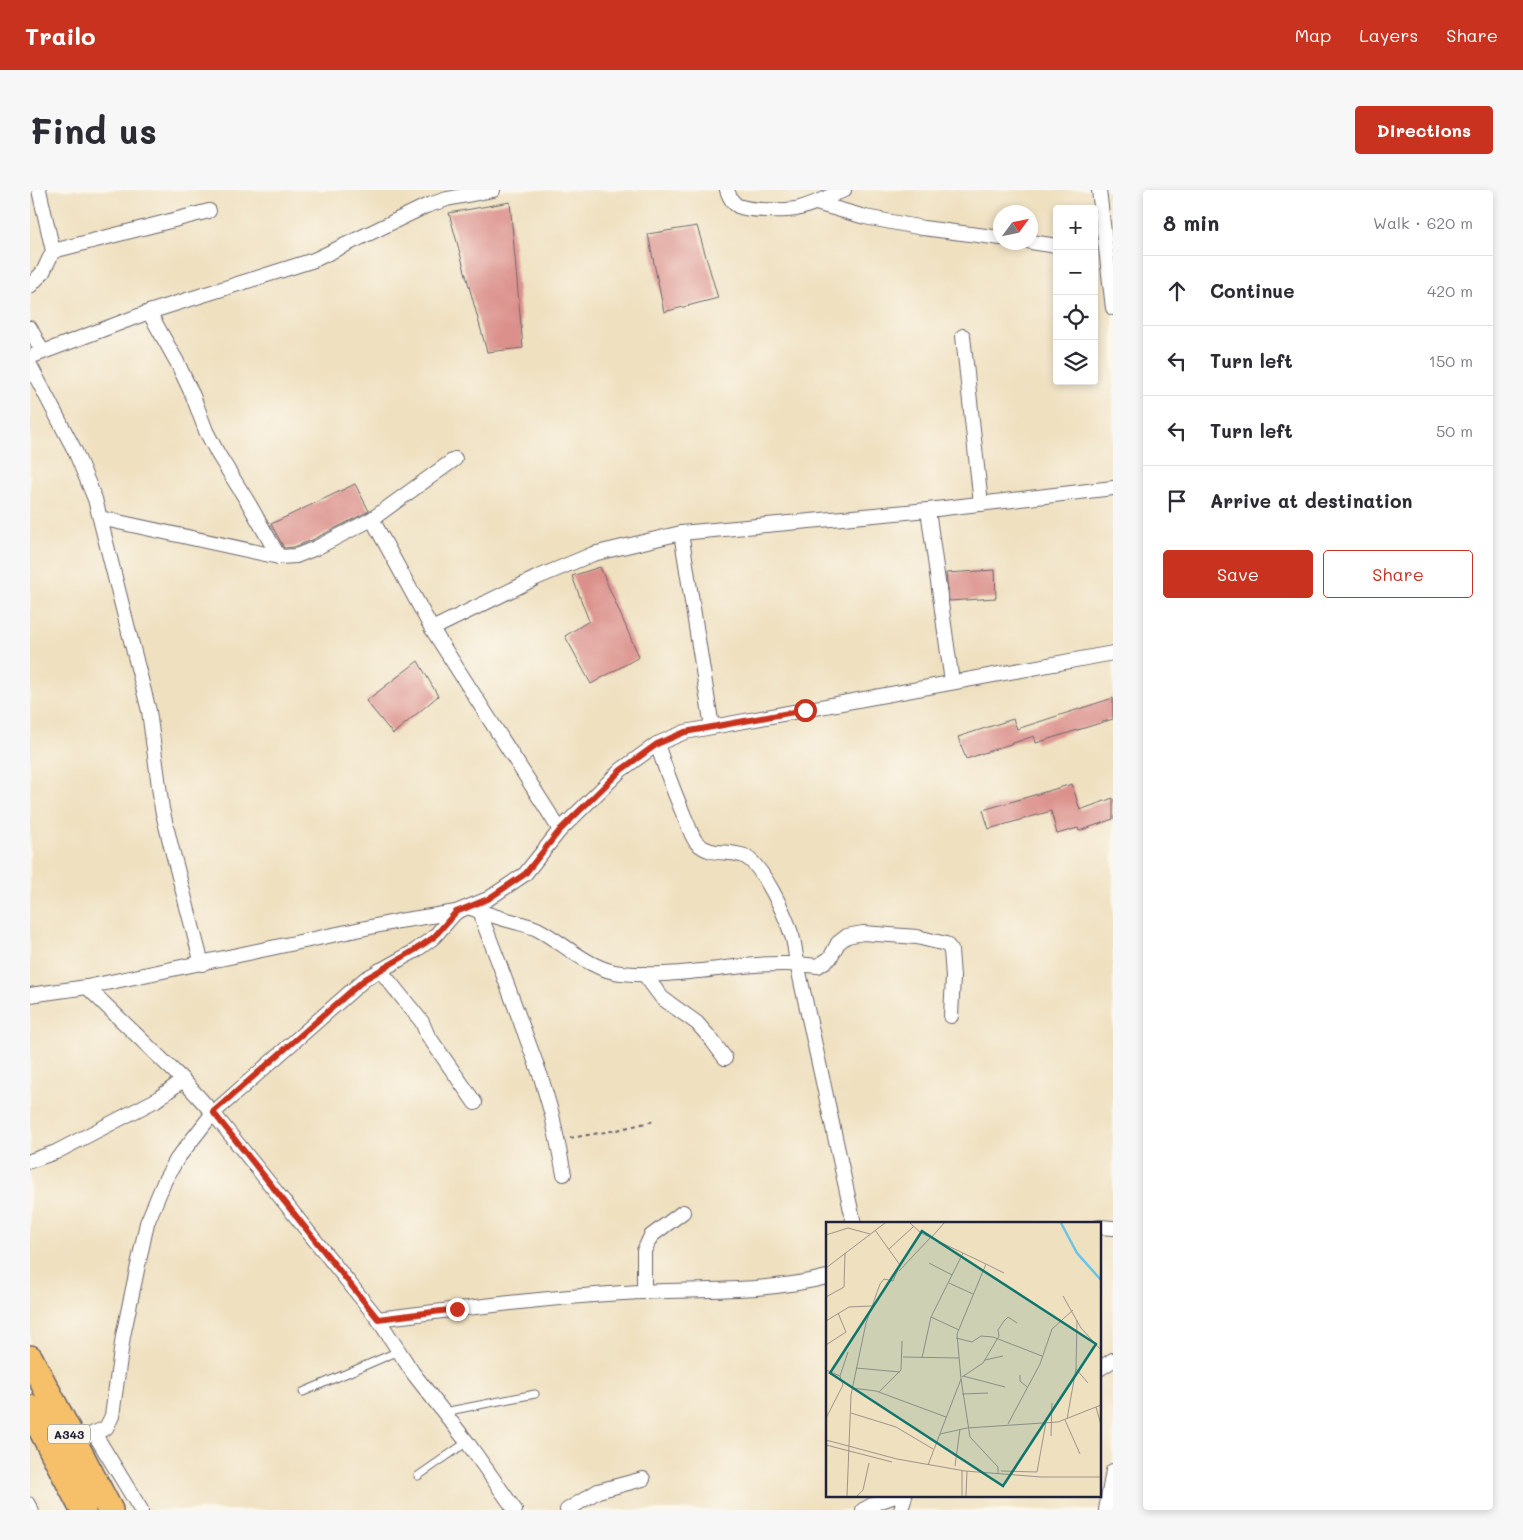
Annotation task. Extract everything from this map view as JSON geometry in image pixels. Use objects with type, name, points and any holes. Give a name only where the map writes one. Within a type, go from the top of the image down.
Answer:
[{"type":"highway","name":"A343","points":[[30,1358],[84,1438],[110,1510]]},
{"type":"highway","name":"A343","points":[[36,1423],[83,1510]]},
{"type":"street","points":[[30,286],[43,272],[53,251],[39,190]]},
{"type":"street","points":[[30,328],[36,354],[149,312],[314,260],[426,206],[447,199],[492,190]]},
{"type":"street","points":[[727,190],[730,198],[736,205],[745,208],[768,210],[794,209],[816,203],[844,190]]},
{"type":"street","points":[[1099,190],[1105,257],[1113,308]]},
{"type":"street","points":[[816,203],[884,221],[993,237]]},
{"type":"street","points":[[53,251],[209,211]]},
{"type":"street","points":[[1038,243],[1053,245]]},
{"type":"street","points":[[149,312],[177,362],[193,396],[206,431],[218,454],[279,557]]},
{"type":"street","points":[[963,336],[980,504]]},
{"type":"street","points":[[30,365],[86,474],[100,518],[149,711],[159,786],[171,846],[202,964]]},
{"type":"street","points":[[100,518],[279,557],[296,556],[316,548],[372,519],[455,459]]},
{"type":"street","points":[[432,629],[536,578],[593,554],[681,533],[928,510],[1113,488]]},
{"type":"street","points":[[928,510],[952,682]]},
{"type":"street","points":[[372,519],[432,629],[560,830]]},
{"type":"street","points":[[681,533],[712,727]]},
{"type":"street","points":[[141,1510],[84,1438],[106,1428],[112,1416],[123,1336],[147,1223],[165,1180],[177,1159],[213,1112],[365,979],[415,950],[468,911],[525,874],[560,830],[621,770],[657,744],[685,732],[1113,653]]},
{"type":"street","points":[[657,744],[695,842],[713,852],[745,856],[757,867],[767,881],[792,934],[854,1222]]},
{"type":"street","points":[[468,911],[484,924],[541,1077],[558,1140],[564,1174]]},
{"type":"street","points":[[30,995],[87,987],[202,964],[399,921],[468,911],[536,928],[600,967],[619,973],[668,975],[712,969],[797,963],[818,966],[830,958],[838,943],[848,936],[863,933],[917,937],[946,944],[951,950],[953,977],[951,1016]]},
{"type":"street","points":[[380,970],[422,1022],[427,1034],[475,1103]]},
{"type":"street","points":[[644,974],[662,998],[697,1023],[725,1058]]},
{"type":"street","points":[[87,987],[183,1080],[213,1112],[378,1319],[413,1373],[467,1442],[516,1510]]},
{"type":"street","points":[[30,1161],[56,1152],[156,1100],[183,1080]]},
{"type":"street","points":[[644,1292],[644,1251],[651,1236],[683,1212]]},
{"type":"street","points":[[1100,1227],[1113,1228]]},
{"type":"street","points":[[378,1319],[516,1302],[644,1292],[762,1287],[813,1281],[826,1277]]},
{"type":"street","points":[[1100,1368],[1113,1360]]},
{"type":"street","points":[[1106,1510],[1113,1471]]},
{"type":"street","points":[[566,1510],[598,1490],[643,1479]]},
{"type":"street","points":[[863,1510],[890,1498]]},
{"type":"lane","points":[[303,1392],[399,1351]]},
{"type":"lane","points":[[444,1412],[535,1394]]},
{"type":"lane","points":[[418,1476],[467,1442]]},
{"type":"lane","points":[[30,1501],[36,1510]]},
{"type":"path","points":[[558,1140],[618,1130],[654,1121]]},
{"type":"building","points":[[510,202],[523,348],[487,352],[449,213]]},
{"type":"building","points":[[697,226],[718,298],[664,312],[648,234]]},
{"type":"building","points":[[355,484],[369,511],[312,540],[294,547],[284,548],[271,524]]},
{"type":"building","points":[[600,567],[639,657],[591,684],[565,636],[589,621],[572,576]]},
{"type":"building","points":[[995,570],[996,598],[949,601],[946,573]]},
{"type":"building","points":[[418,661],[438,696],[393,734],[366,701]]},
{"type":"building","points":[[1113,698],[1113,719],[1036,743],[1034,736],[966,759],[958,737],[1013,719],[1017,729]]},
{"type":"building","points":[[1072,784],[1080,810],[1113,798],[1113,819],[1079,831],[1078,828],[1057,834],[1051,811],[989,829],[983,810]]},
{"type":"route","points":[[457,1309],[378,1319],[213,1112],[365,979],[434,937],[456,912],[488,899],[525,874],[560,830],[621,770],[657,744],[685,732],[805,710]]}]
